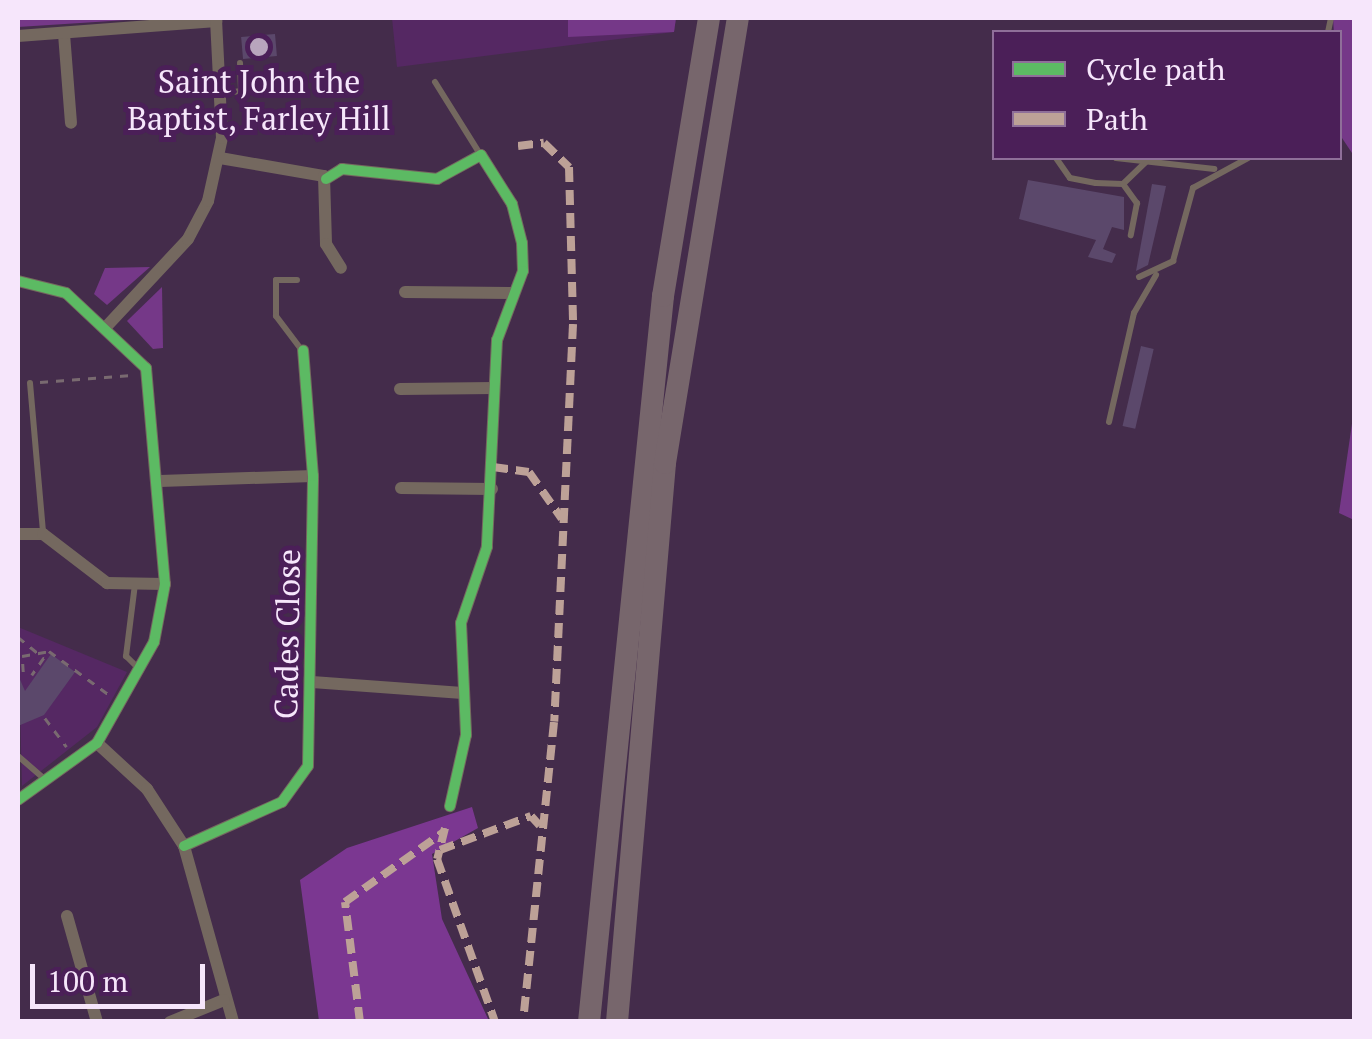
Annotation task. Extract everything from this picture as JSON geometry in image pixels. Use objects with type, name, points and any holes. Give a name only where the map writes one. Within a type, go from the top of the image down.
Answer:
[{"type":"highway","points":[[590,1022],[663,296],[709,18]]},
{"type":"highway","points":[[617,1022],[665,463],[738,18]]},
{"type":"street","points":[[18,36],[216,20],[220,158],[188,239],[106,326]]},
{"type":"street","points":[[64,34],[71,123]]},
{"type":"street","points":[[220,158],[326,178],[342,169],[437,179],[481,155],[522,244],[494,388],[487,546],[461,623],[466,735],[450,806]]},
{"type":"street","points":[[326,178],[326,244],[341,268]]},
{"type":"street","points":[[18,282],[56,286],[106,326],[148,374],[160,481],[165,584],[140,670],[96,743],[50,784],[18,800]]},
{"type":"street","points":[[405,292],[514,292]]},
{"type":"street","name":"Cades Close","points":[[184,846],[300,787],[312,682],[313,476],[303,350]]},
{"type":"street","points":[[400,390],[494,388]]},
{"type":"street","points":[[160,481],[313,476]]},
{"type":"street","points":[[401,488],[492,489]]},
{"type":"street","points":[[18,534],[43,534],[108,583],[165,584]]},
{"type":"street","points":[[312,682],[463,693]]},
{"type":"street","points":[[96,743],[147,789],[184,846],[233,1022]]},
{"type":"street","points":[[67,916],[96,1022]]},
{"type":"street","points":[[170,1022],[224,1000]]},
{"type":"lane","points":[[220,94],[240,92],[240,64]]},
{"type":"lane","points":[[435,82],[481,155]]},
{"type":"lane","points":[[1057,160],[1070,178],[1123,184],[1137,203],[1131,236]]},
{"type":"lane","points":[[1131,160],[1216,169]]},
{"type":"lane","points":[[1109,422],[1134,313],[1185,236],[1192,188],[1216,169],[1242,160]]},
{"type":"lane","points":[[1123,184],[1146,162]]},
{"type":"lane","points":[[1139,278],[1157,274]]},
{"type":"lane","points":[[297,280],[276,280],[276,316],[303,350]]},
{"type":"lane","points":[[30,383],[43,534]]},
{"type":"lane","points":[[135,584],[126,656],[140,670]]},
{"type":"lane","points":[[18,756],[50,784]]},
{"type":"path","points":[[30,383],[148,374]]},
{"type":"path","points":[[18,637],[44,658]]},
{"type":"path","points":[[23,672],[22,656],[44,658],[56,654],[122,704]]},
{"type":"path","points":[[32,675],[44,658]]},
{"type":"path","points":[[45,718],[78,760]]},
{"type":"shaded area","points":[[18,18],[158,18],[18,27]]},
{"type":"shaded area","points":[[392,18],[676,18],[674,32],[397,67]]},
{"type":"shaded area","points":[[568,18],[676,18],[674,32],[568,37]]},
{"type":"shaded area","points":[[1333,18],[1354,18],[1354,156],[1342,138],[1342,30],[1334,30]]},
{"type":"shaded area","points":[[150,267],[107,305],[94,294],[105,268]]},
{"type":"shaded area","points":[[162,287],[163,348],[153,349],[127,321]]},
{"type":"shaded area","points":[[1354,410],[1354,520],[1339,513]]},
{"type":"shaded area","points":[[18,627],[127,672],[97,727],[22,786]]},
{"type":"shaded area","points":[[472,807],[478,828],[432,854],[442,919],[489,1021],[319,1021],[300,880],[347,848]]},
{"type":"building","name":"Saint John the Baptist, Farley Hill","points":[[275,34],[277,56],[243,59],[241,37]]},
{"type":"building","points":[[1028,180],[1124,197],[1124,230],[1112,227],[1103,249],[1116,254],[1112,263],[1088,257],[1096,240],[1019,219]]},
{"type":"building","points":[[1152,184],[1166,186],[1148,265],[1136,271]]},
{"type":"building","points":[[1141,346],[1154,349],[1135,429],[1123,426]]},
{"type":"building","points":[[51,654],[75,672],[44,715],[18,726],[18,675],[25,691]]},
{"type":"marked path","points":[[518,146],[544,143],[569,167],[573,324],[554,722],[523,1022]]},
{"type":"marked path","points":[[493,467],[529,472],[562,519]]},
{"type":"marked path","points":[[440,850],[531,816],[540,826]]},
{"type":"marked path","points":[[445,828],[437,859],[495,1022]]},
{"type":"marked path","points":[[360,1022],[345,902],[444,832]]},
{"type":"cycle path","points":[[326,179],[342,169],[437,179],[481,155],[512,204],[522,243],[523,271],[497,340],[487,547],[461,623],[466,735],[450,806]]},
{"type":"cycle path","points":[[18,281],[66,293],[146,368],[165,584],[154,642],[97,743],[18,800]]},
{"type":"cycle path","points":[[184,846],[282,802],[308,766],[313,476],[303,350]]},
{"type":"place","name":"Saint John the Baptist, Farley Hill","points":[[259,47]]}]
